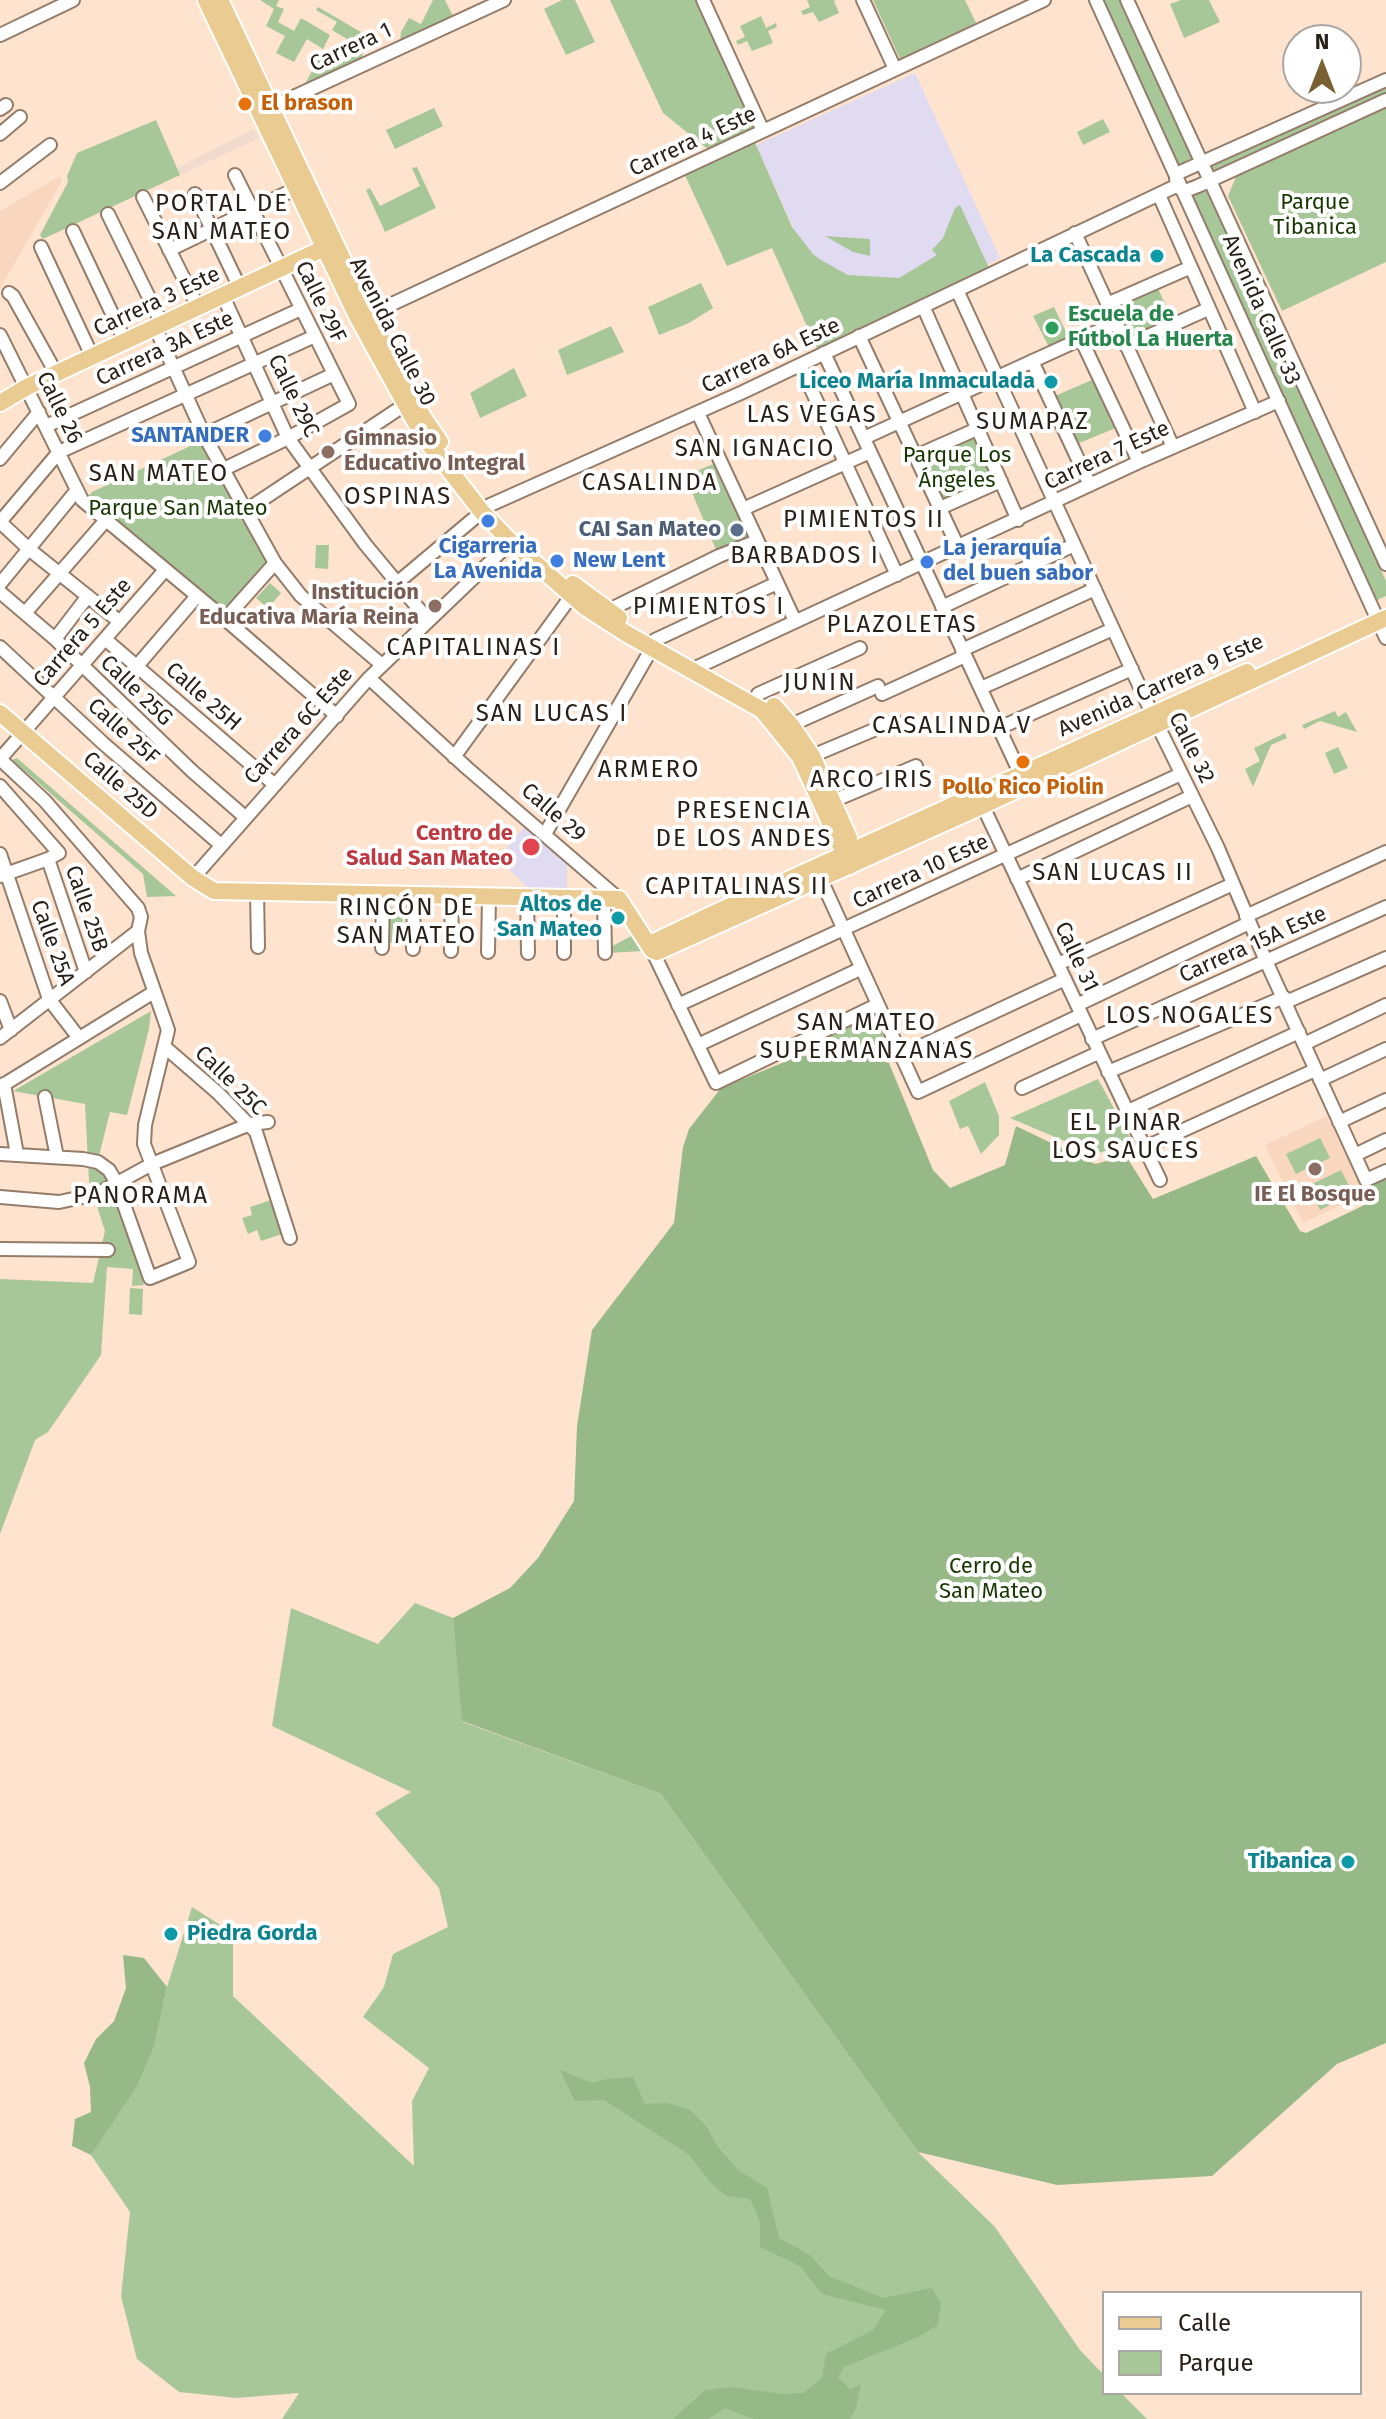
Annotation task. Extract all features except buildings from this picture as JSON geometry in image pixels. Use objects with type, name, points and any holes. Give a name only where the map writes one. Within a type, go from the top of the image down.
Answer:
[{"type":"main road","name":"Avenida Calle 30","points":[[206,0],[264,110],[423,436],[486,508],[511,542],[572,595],[607,622],[696,667],[762,710],[800,757],[852,858]]},
{"type":"main road","name":"Avenida Calle 30","points":[[220,0],[295,189],[329,246]]},
{"type":"main road","name":"Carrera 3 Este","points":[[0,403],[56,373],[329,246]]},
{"type":"main road","name":"Avenida Calle 30","points":[[486,508],[561,575],[654,644]]},
{"type":"main road","name":"Avenida Carrera 9 Este","points":[[651,949],[654,942],[852,858],[1381,615]]},
{"type":"main road","name":"Avenida Calle 30","points":[[696,667],[758,694],[791,725],[812,756],[833,801],[852,858]]},
{"type":"main road","name":"Calle 25D","points":[[0,713],[193,878],[214,891],[257,891]]},
{"type":"main road","name":"Avenida Carrera 9 Este","points":[[979,800],[1020,773],[1155,720]]},
{"type":"main road","points":[[257,891],[612,899]]},
{"type":"main road","name":"Calle 29","points":[[612,899],[651,949]]},
{"type":"street","points":[[0,35],[73,0]]},
{"type":"street","name":"Carrera 1","points":[[264,110],[504,0]]},
{"type":"street","points":[[703,0],[763,131]]},
{"type":"street","points":[[863,0],[895,69]]},
{"type":"street","name":"Carrera 4 Este","points":[[364,317],[1044,0]]},
{"type":"street","name":"Avenida Calle 33","points":[[1096,0],[1279,401],[1381,615],[1386,638]]},
{"type":"street","name":"Avenida Calle 33","points":[[1127,0],[1386,564]]},
{"type":"street","name":"Carrera 6A Este","points":[[397,583],[486,508],[698,413],[1159,195],[1179,184],[1203,163],[1386,80]]},
{"type":"street","name":"Carrera 6A Este","points":[[1179,184],[1211,180],[1386,100]]},
{"type":"street","points":[[0,134],[20,117]]},
{"type":"street","points":[[0,183],[50,145]]},
{"type":"street","name":"Calle 29F","points":[[235,175],[349,404],[288,438]]},
{"type":"street","points":[[169,250],[295,189]]},
{"type":"street","points":[[195,194],[240,288]]},
{"type":"street","points":[[1159,195],[1255,412]]},
{"type":"street","points":[[143,197],[198,307]]},
{"type":"street","points":[[108,214],[204,435],[275,563],[301,596],[382,665]]},
{"type":"street","points":[[73,231],[125,341]]},
{"type":"street","points":[[1075,233],[1173,447]]},
{"type":"street","points":[[41,247],[92,356]]},
{"type":"street","points":[[1107,304],[1189,268]]},
{"type":"street","name":"Calle 32","points":[[957,290],[1233,884],[1366,1180],[1386,1171]]},
{"type":"street","points":[[9,293],[56,373]]},
{"type":"street","name":"Calle 29C","points":[[223,296],[288,438],[428,620]]},
{"type":"street","points":[[923,306],[1018,520]]},
{"type":"street","name":"Carrera 3A Este","points":[[46,426],[301,309]]},
{"type":"street","points":[[1126,346],[1208,309]]},
{"type":"street","points":[[864,438],[1116,323]]},
{"type":"street","name":"Calle 26","points":[[0,335],[82,500],[337,716]]},
{"type":"street","points":[[120,622],[0,522],[59,452],[315,336]]},
{"type":"street","points":[[859,336],[958,547]]},
{"type":"street","points":[[1081,339],[1139,462]]},
{"type":"street","points":[[824,353],[1020,773]]},
{"type":"street","points":[[1032,361],[1090,485]]},
{"type":"street","points":[[800,365],[897,575]]},
{"type":"street","points":[[204,435],[334,374]]},
{"type":"street","name":"Carrera 7 Este","points":[[696,667],[1139,462],[1279,401]]},
{"type":"street","points":[[245,511],[408,402]]},
{"type":"street","points":[[0,459],[39,412]]},
{"type":"street","points":[[698,413],[795,621]]},
{"type":"street","points":[[916,456],[977,429]]},
{"type":"street","points":[[222,470],[288,438]]},
{"type":"street","points":[[743,509],[870,452]]},
{"type":"street","points":[[940,508],[1001,481]]},
{"type":"street","points":[[0,584],[77,490]]},
{"type":"street","points":[[25,613],[106,520]]},
{"type":"street","points":[[609,610],[719,556],[757,541]]},
{"type":"street","name":"Carrera 6C Este","points":[[193,878],[369,678],[511,542]]},
{"type":"street","points":[[942,607],[1074,545]]},
{"type":"street","points":[[225,619],[275,563]]},
{"type":"street","name":"Carrera 5 Este","points":[[0,759],[165,570]]},
{"type":"street","points":[[545,834],[654,644],[777,583]]},
{"type":"street","points":[[791,725],[964,653],[1095,589]]},
{"type":"street","name":"Calle 25G","points":[[0,592],[55,639],[192,771],[245,817]]},
{"type":"street","points":[[454,757],[572,595]]},
{"type":"street","points":[[55,639],[88,596]]},
{"type":"street","points":[[137,666],[197,596]]},
{"type":"street","points":[[981,688],[1113,629]]},
{"type":"street","name":"Calle 25H","points":[[105,639],[275,785]]},
{"type":"street","name":"Calle 25F","points":[[0,647],[104,744],[221,845]]},
{"type":"street","points":[[758,694],[860,648]]},
{"type":"street","points":[[999,728],[1132,669]]},
{"type":"street","name":"Calle 29","points":[[369,678],[454,757],[545,834],[612,899]]},
{"type":"street","points":[[812,756],[895,721]]},
{"type":"street","points":[[0,759],[45,801],[138,908],[141,953],[168,1030],[145,1125],[144,1144],[189,1262],[150,1278],[116,1182],[109,1170],[98,1162],[0,1154]]},
{"type":"street","points":[[833,801],[916,766]]},
{"type":"street","name":"Carrera 10 Este","points":[[678,1005],[1181,774]]},
{"type":"street","points":[[0,786],[54,856],[3,875]]},
{"type":"street","points":[[1017,879],[1192,796]]},
{"type":"street","name":"Calle 31","points":[[979,800],[1160,1180]]},
{"type":"street","points":[[818,873],[918,1092],[1248,919],[1386,852]]},
{"type":"street","name":"Calle 25A","points":[[0,854],[3,875],[49,999],[79,1038]]},
{"type":"street","name":"Calle 25B","points":[[54,856],[86,972]]},
{"type":"street","points":[[1058,964],[1233,884]]},
{"type":"street","points":[[257,891],[258,947]]},
{"type":"street","points":[[382,948],[383,894]]},
{"type":"street","points":[[413,949],[414,894]]},
{"type":"street","points":[[451,951],[452,896]]},
{"type":"street","points":[[488,952],[489,897]]},
{"type":"street","points":[[527,897],[528,953]]},
{"type":"street","points":[[564,899],[564,953]]},
{"type":"street","points":[[605,953],[612,899]]},
{"type":"street","name":"Carrera 15A Este","points":[[1092,1039],[1386,907]]},
{"type":"street","points":[[0,1001],[5,1034],[138,931]]},
{"type":"street","name":"Calle 29","points":[[651,949],[716,1083],[877,1005]]},
{"type":"street","points":[[1108,1072],[1386,958]]},
{"type":"street","points":[[698,1045],[860,969]]},
{"type":"street","points":[[900,1056],[1065,979]]},
{"type":"street","points":[[17,1154],[2,1086],[154,992]]},
{"type":"street","points":[[1126,1112],[1386,1005]]},
{"type":"street","name":"Calle 25C","points":[[166,1048],[256,1132],[290,1238]]},
{"type":"street","points":[[1144,1148],[1386,1049]]},
{"type":"street","points":[[1022,1088],[1098,1053]]},
{"type":"street","points":[[45,1097],[57,1157]]},
{"type":"street","points":[[1339,1122],[1386,1100]]},
{"type":"street","points":[[0,1197],[59,1202],[97,1194],[152,1164],[250,1124],[268,1122]]},
{"type":"street","points":[[1355,1155],[1386,1140]]},
{"type":"street","points":[[0,1249],[108,1250]]},
{"type":"shaded area","points":[[915,73],[1000,258],[988,264],[990,270],[842,337],[756,145]]},
{"type":"shaded area","points":[[253,129],[259,138],[180,175],[177,168]]},
{"type":"shaded area","points":[[60,176],[62,181],[0,288],[0,211]]},
{"type":"shaded area","name":"Centro de Salud San Mateo","points":[[528,823],[567,858],[567,892],[530,890],[498,858]]},
{"type":"shaded area","name":"IE El Bosque","points":[[1327,1116],[1364,1194],[1303,1223],[1265,1145]]},
{"type":"green space","points":[[260,0],[279,0],[276,6],[284,9],[278,22],[294,31],[301,18],[330,35],[323,49],[307,39],[294,62],[276,53],[285,36],[266,26],[274,9]]},
{"type":"green space","points":[[433,0],[445,0],[454,18],[400,43],[401,32],[409,18],[421,24]]},
{"type":"green space","points":[[562,0],[575,0],[595,42],[566,55],[544,9]]},
{"type":"green space","points":[[610,0],[697,0],[755,127],[709,150],[663,113]]},
{"type":"green space","points":[[807,0],[836,0],[839,13],[819,22],[813,12],[803,15],[801,11],[810,7]]},
{"type":"green space","points":[[873,0],[965,0],[976,23],[900,59]]},
{"type":"green space","points":[[1103,0],[1121,0],[1193,157],[1179,165]]},
{"type":"green space","points":[[1181,0],[1209,0],[1220,22],[1184,38],[1170,4]]},
{"type":"green space","points":[[318,7],[361,32],[352,47],[363,54],[359,62],[308,85],[305,84],[320,56],[335,63],[347,39],[332,30],[337,22],[316,10]]},
{"type":"green space","points":[[761,16],[766,28],[776,23],[777,27],[768,31],[773,43],[752,51],[747,41],[738,45],[736,41],[745,37],[740,26]]},
{"type":"green space","points":[[1386,85],[1386,94],[1214,174],[1211,167],[1345,104],[1362,104],[1362,96]]},
{"type":"green space","name":"Parque Tibanica","points":[[1386,104],[1386,262],[1282,311],[1228,196],[1237,174]]},
{"type":"green space","points":[[434,108],[443,126],[395,149],[386,130]]},
{"type":"green space","points":[[1103,119],[1110,132],[1083,145],[1077,132]]},
{"type":"green space","points":[[156,120],[180,175],[43,239],[40,235],[68,182],[67,176],[77,153]]},
{"type":"green space","points":[[753,138],[792,227],[821,260],[848,275],[899,278],[937,255],[932,250],[943,238],[955,208],[960,205],[990,270],[818,351],[772,248],[727,266],[683,171]]},
{"type":"green space","points":[[417,167],[436,208],[385,232],[366,190],[370,188],[380,206],[420,186],[412,168]]},
{"type":"green space","points":[[1208,191],[1386,581],[1386,596],[1375,601],[1191,194]]},
{"type":"green space","points":[[825,236],[870,239],[870,256],[853,252]]},
{"type":"green space","points":[[701,283],[713,308],[689,323],[659,335],[648,307]]},
{"type":"green space","points":[[1157,286],[1173,322],[1127,342],[1111,305]]},
{"type":"green space","name":"Escuela de Fútbol La Huerta","points":[[1054,307],[1070,340],[1050,349],[1033,316]]},
{"type":"green space","points":[[611,326],[624,352],[567,375],[558,350]]},
{"type":"green space","points":[[514,368],[527,396],[480,418],[470,393]]},
{"type":"green space","points":[[1094,379],[1118,427],[1077,444],[1055,396]]},
{"type":"green space","name":"Parque Los Ángeles","points":[[976,433],[996,479],[941,503],[919,458]]},
{"type":"green space","name":"Parque San Mateo","points":[[201,441],[235,507],[269,561],[226,615],[87,498],[92,492]]},
{"type":"green space","points":[[713,464],[748,538],[717,552],[685,476]]},
{"type":"green space","points":[[316,545],[329,545],[328,569],[315,568]]},
{"type":"green space","points":[[270,583],[281,593],[268,608],[256,598]]},
{"type":"green space","points":[[1335,711],[1338,717],[1346,712],[1357,732],[1320,721],[1304,729],[1302,725]]},
{"type":"green space","points":[[1285,733],[1287,738],[1271,745],[1253,787],[1245,769],[1260,761],[1254,748]]},
{"type":"green space","points":[[1338,747],[1348,768],[1334,774],[1325,753]]},
{"type":"green space","points":[[17,758],[176,896],[147,897],[143,874],[12,760]]},
{"type":"green space","points":[[388,907],[403,908],[402,943],[387,943]]},
{"type":"green space","points":[[633,935],[643,951],[608,953],[611,947]]},
{"type":"green space","points":[[151,1011],[127,1115],[110,1112],[99,1156],[113,1171],[112,1192],[117,1192],[144,1285],[132,1286],[133,1269],[107,1267],[101,1355],[48,1432],[35,1440],[0,1534],[0,1279],[93,1283],[105,1231],[89,1182],[85,1104],[13,1091]]},
{"type":"green space","points":[[873,1016],[891,1051],[813,1043]]},
{"type":"green space","name":"Cerro de San Mateo","points":[[799,1056],[865,1057],[889,1063],[933,1170],[950,1188],[1005,1165],[1016,1126],[1095,1164],[1126,1156],[1153,1199],[1256,1156],[1300,1231],[1306,1233],[1377,1199],[1371,1185],[1386,1179],[1386,2043],[1337,2064],[1212,2176],[1057,2185],[918,2152],[661,1794],[462,1721],[453,1618],[510,1588],[538,1558],[574,1501],[577,1426],[592,1330],[674,1223],[683,1147],[689,1129],[721,1088]]},
{"type":"green space","points":[[1098,1079],[1133,1143],[1095,1154],[1010,1118]]},
{"type":"green space","points":[[985,1082],[999,1116],[999,1135],[981,1154],[968,1126],[960,1129],[949,1101]]},
{"type":"green space","points":[[1320,1138],[1330,1158],[1296,1174],[1286,1154]]},
{"type":"green space","points":[[1341,1170],[1353,1194],[1320,1210],[1308,1186]]},
{"type":"green space","points":[[271,1200],[282,1234],[261,1241],[257,1230],[248,1234],[242,1218],[252,1215],[250,1207]]},
{"type":"green space","points":[[130,1288],[143,1289],[142,1315],[129,1314]]},
{"type":"green space","points":[[415,1603],[453,1618],[463,1722],[661,1794],[918,2152],[995,2227],[1080,2350],[1102,2373],[1102,2395],[1123,2395],[1147,2419],[282,2419],[299,2393],[236,2398],[179,2392],[137,2359],[121,2296],[130,2212],[91,2155],[155,2044],[167,1987],[192,1907],[233,1933],[233,1996],[414,2166],[412,2101],[429,2068],[363,2017],[384,1987],[393,1954],[448,1927],[439,1888],[375,1813],[411,1792],[272,1726],[291,1608],[378,1644]]},
{"type":"green space","points":[[123,1955],[144,1958],[167,1987],[155,2044],[137,2086],[91,2155],[72,2146],[75,2119],[91,2112],[90,2087],[84,2063],[96,2039],[114,2021],[126,1988]]},
{"type":"green space","points":[[560,2070],[592,2083],[633,2077],[645,2104],[667,2103],[689,2109],[707,2127],[717,2146],[737,2169],[767,2188],[779,2238],[810,2255],[829,2276],[883,2298],[932,2288],[941,2303],[938,2325],[918,2337],[844,2367],[838,2378],[850,2389],[861,2384],[856,2408],[850,2419],[754,2419],[725,2408],[708,2419],[673,2419],[705,2390],[732,2387],[782,2394],[804,2393],[822,2378],[826,2354],[873,2330],[886,2310],[822,2294],[800,2266],[760,2247],[760,2222],[750,2199],[726,2196],[688,2154],[604,2100],[575,2101]]},
{"type":"place","name":"El brason","points":[[245,104]]},
{"type":"place","name":"La Cascada","points":[[1157,256]]},
{"type":"place","name":"Escuela de Fútbol La Huerta","points":[[1052,328]]},
{"type":"place","name":"Liceo María Inmaculada","points":[[1051,382]]},
{"type":"place","name":"SANTANDER","points":[[265,436]]},
{"type":"place","name":"Gimnasio Educativo Integral","points":[[328,452]]},
{"type":"place","name":"Cigarreria La Avenida","points":[[488,521]]},
{"type":"place","name":"CAI San Mateo","points":[[737,530]]},
{"type":"place","name":"New Lent","points":[[557,561]]},
{"type":"place","name":"La jerarquía del buen sabor","points":[[927,562]]},
{"type":"place","name":"Institución Educativa María Reina","points":[[435,606]]},
{"type":"place","name":"Pollo Rico Piolin","points":[[1023,762]]},
{"type":"place","name":"Centro de Salud San Mateo","points":[[531,847]]},
{"type":"place","name":"Altos de San Mateo","points":[[618,918]]},
{"type":"place","name":"IE El Bosque","points":[[1315,1169]]},
{"type":"place","name":"Tibanica","points":[[1348,1862]]},
{"type":"place","name":"Piedra Gorda","points":[[171,1934]]},
{"type":"district","name":"PORTAL DE SAN MATEO","points":[[222,218]]},
{"type":"district","name":"LAS VEGAS","points":[[812,415]]},
{"type":"district","name":"SUMAPAZ","points":[[1033,422]]},
{"type":"district","name":"SAN IGNACIO","points":[[755,449]]},
{"type":"district","name":"SAN MATEO","points":[[159,474]]},
{"type":"district","name":"CASALINDA","points":[[650,483]]},
{"type":"district","name":"OSPINAS","points":[[398,497]]},
{"type":"district","name":"PIMIENTOS II","points":[[864,520]]},
{"type":"district","name":"BARBADOS I","points":[[805,556]]},
{"type":"district","name":"PIMIENTOS I","points":[[709,607]]},
{"type":"district","name":"PLAZOLETAS","points":[[902,625]]},
{"type":"district","name":"CAPITALINAS I","points":[[474,648]]},
{"type":"district","name":"JUNIN","points":[[820,683]]},
{"type":"district","name":"SAN LUCAS I","points":[[552,714]]},
{"type":"district","name":"CASALINDA V","points":[[952,726]]},
{"type":"district","name":"ARMERO","points":[[649,770]]},
{"type":"district","name":"ARCO IRIS","points":[[872,780]]},
{"type":"district","name":"PRESENCIA DE LOS ANDES","points":[[744,825]]},
{"type":"district","name":"SAN LUCAS II","points":[[1113,873]]},
{"type":"district","name":"CAPITALINAS II","points":[[737,887]]},
{"type":"district","name":"RINCÓN DE SAN MATEO","points":[[407,922]]},
{"type":"district","name":"LOS NOGALES","points":[[1190,1016]]},
{"type":"district","name":"SAN MATEO SUPERMANZANAS","points":[[867,1037]]},
{"type":"district","name":"EL PINAR LOS SAUCES","points":[[1126,1137]]},
{"type":"district","name":"PANORAMA","points":[[141,1196]]}]
